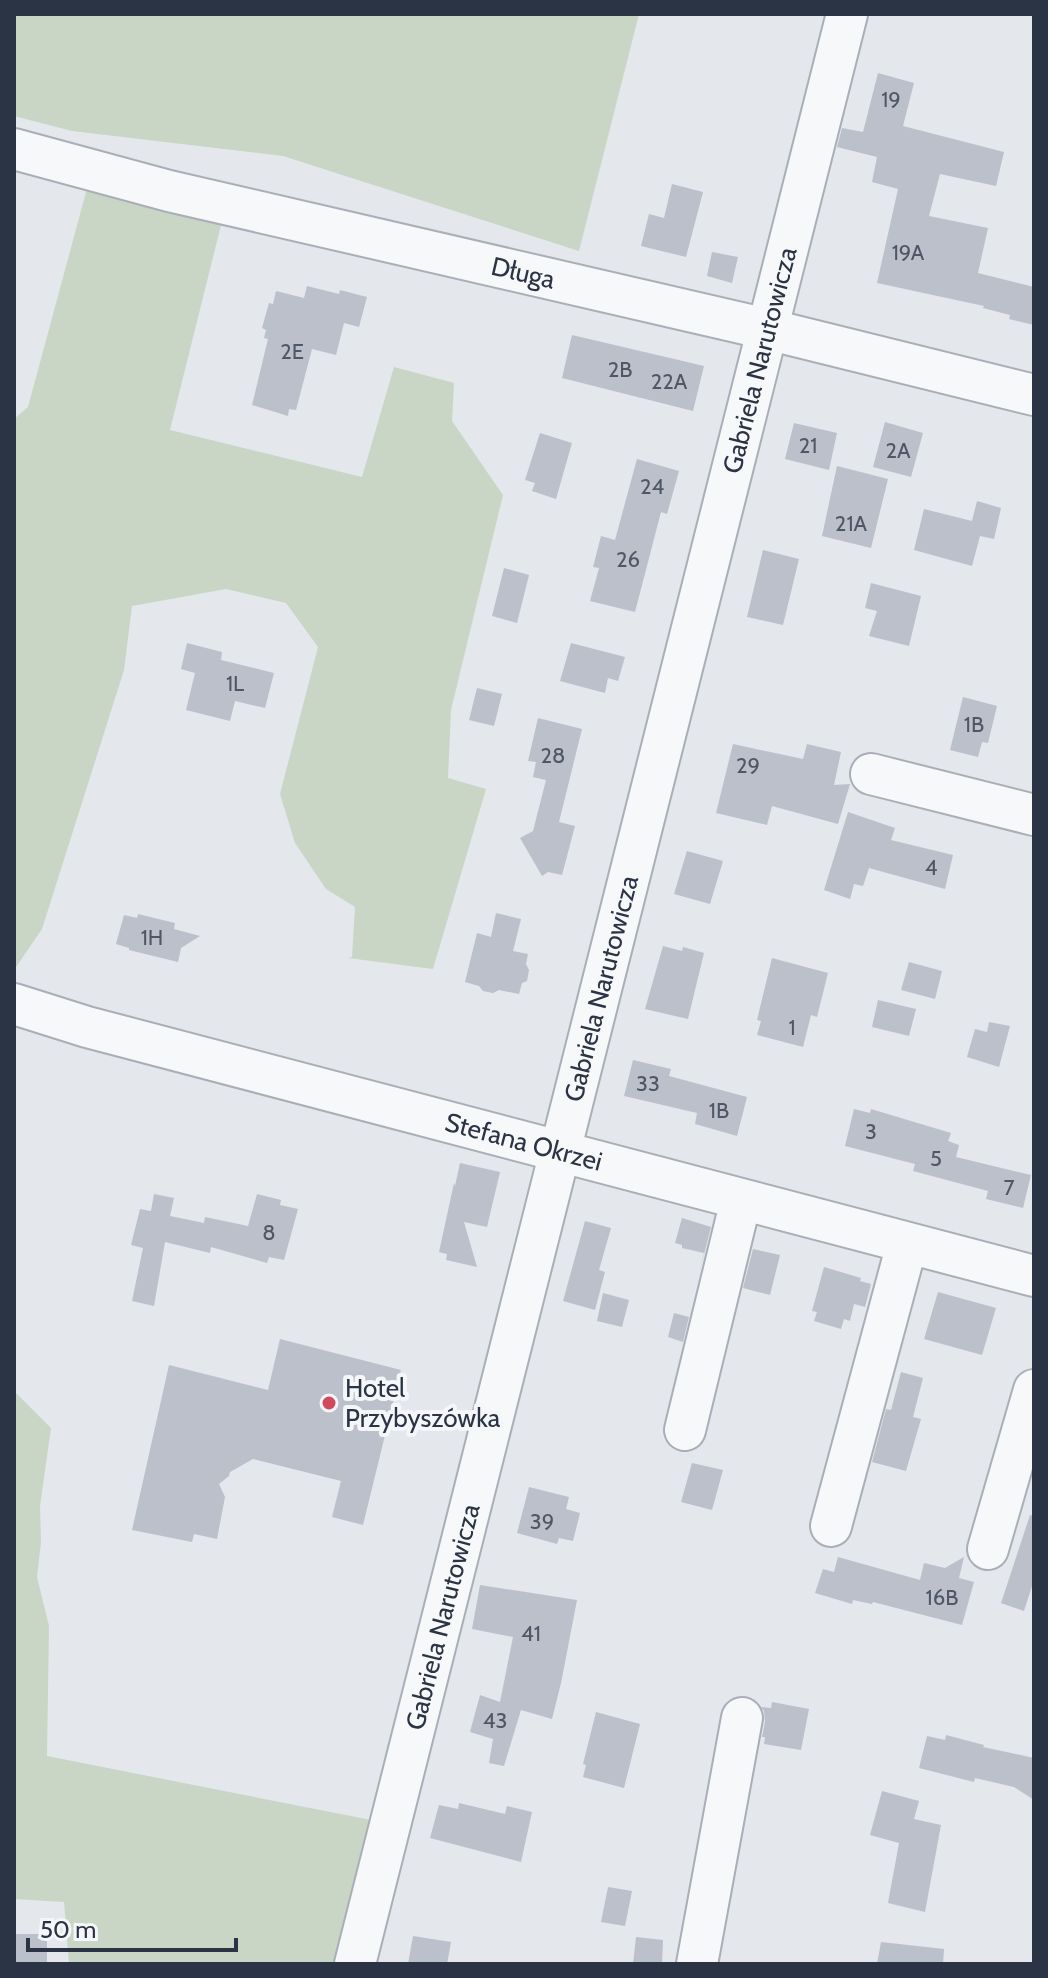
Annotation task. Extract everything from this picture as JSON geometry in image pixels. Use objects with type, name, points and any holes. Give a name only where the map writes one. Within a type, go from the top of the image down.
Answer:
[{"type":"street","name":"Gabriela Narutowicza","points":[[355,1964],[847,14]]},
{"type":"street","name":"Długa","points":[[14,149],[169,191],[767,329],[1034,395]]},
{"type":"street","points":[[871,774],[1034,815]]},
{"type":"street","name":"Stefana Okrzei","points":[[14,1004],[87,1027],[1034,1276]]},
{"type":"street","points":[[685,1430],[741,1200]]},
{"type":"street","points":[[831,1526],[907,1244]]},
{"type":"street","points":[[988,1549],[1034,1390]]},
{"type":"street","points":[[697,1964],[742,1718]]},
{"type":"green space","points":[[14,14],[639,14],[579,251],[283,156],[72,131],[14,116]]},
{"type":"green space","points":[[89,181],[221,225],[170,430],[362,477],[394,367],[454,383],[452,421],[503,495],[451,710],[448,778],[486,789],[433,969],[348,958],[352,957],[355,907],[326,889],[295,843],[280,794],[318,647],[286,603],[226,589],[132,606],[124,670],[42,929],[14,970],[14,419],[28,407]]},
{"type":"green space","points":[[14,1391],[51,1428],[40,1506],[41,1542],[37,1577],[49,1626],[47,1756],[371,1820],[335,1964],[69,1964],[64,1902],[14,1899]]},
{"type":"building","points":[[878,73],[914,83],[903,126],[1004,152],[996,186],[940,174],[929,216],[988,228],[978,273],[1034,287],[1034,325],[1009,319],[1010,315],[984,306],[877,283],[898,189],[872,182],[877,157],[837,147],[842,128],[863,132]]},
{"type":"building","points":[[672,184],[703,192],[686,257],[641,246],[649,214],[664,218]]},
{"type":"building","points":[[712,252],[738,257],[732,283],[707,276]]},
{"type":"building","points":[[307,286],[367,297],[359,327],[344,323],[336,355],[312,349],[296,410],[289,409],[288,416],[252,405],[268,339],[264,338],[266,330],[262,328],[276,291],[304,298]]},
{"type":"building","points":[[572,335],[704,366],[693,411],[562,378]]},
{"type":"building","points":[[885,422],[923,433],[911,477],[873,467]]},
{"type":"building","points":[[794,423],[837,433],[829,470],[785,459]]},
{"type":"building","points":[[540,433],[572,443],[556,499],[532,491],[535,483],[525,480]]},
{"type":"building","points":[[637,459],[679,471],[667,514],[661,512],[635,612],[590,601],[599,568],[593,567],[601,536],[615,540]]},
{"type":"building","points":[[837,466],[888,479],[871,548],[822,536]]},
{"type":"building","points":[[977,501],[1001,508],[994,539],[980,536],[972,566],[914,550],[924,509],[972,521]]},
{"type":"building","points":[[763,550],[799,559],[783,625],[747,617]]},
{"type":"building","points":[[504,568],[529,575],[517,623],[492,616]]},
{"type":"building","points":[[871,583],[921,596],[909,646],[869,636],[877,611],[865,608]]},
{"type":"building","points":[[187,643],[222,652],[221,660],[274,673],[265,708],[235,701],[230,721],[186,710],[195,673],[181,669]]},
{"type":"building","points":[[571,643],[625,657],[618,681],[608,678],[605,693],[560,681]]},
{"type":"building","points":[[477,688],[502,694],[494,726],[469,720]]},
{"type":"building","points":[[963,697],[997,706],[988,743],[982,742],[978,757],[950,750]]},
{"type":"building","points":[[538,718],[582,729],[559,822],[575,826],[562,875],[548,872],[542,876],[520,838],[533,831],[546,780],[533,777],[536,762],[528,761]]},
{"type":"building","points":[[733,744],[803,759],[807,744],[841,752],[834,785],[850,784],[838,824],[772,806],[767,825],[716,813]]},
{"type":"building","points":[[848,812],[895,828],[891,840],[953,855],[945,889],[869,868],[863,886],[854,884],[850,899],[824,890]]},
{"type":"building","points":[[687,851],[723,861],[710,904],[674,894]]},
{"type":"building","points":[[496,913],[521,919],[513,951],[528,954],[526,964],[529,970],[519,994],[483,991],[479,986],[465,982],[477,933],[491,937]]},
{"type":"building","points":[[138,914],[175,923],[174,929],[200,936],[181,948],[178,962],[116,944],[124,915],[137,918]]},
{"type":"building","points":[[663,946],[704,953],[688,1019],[645,1009]]},
{"type":"building","points":[[772,958],[828,973],[817,1017],[811,1015],[803,1047],[757,1035],[761,1021],[757,1020]]},
{"type":"building","points":[[909,962],[942,971],[935,999],[901,990]]},
{"type":"building","points":[[878,1000],[916,1009],[909,1036],[872,1027]]},
{"type":"building","points":[[989,1022],[1010,1026],[999,1067],[967,1057],[975,1029],[987,1032]]},
{"type":"building","points":[[633,1060],[671,1069],[669,1076],[747,1097],[737,1136],[695,1124],[697,1113],[624,1096]]},
{"type":"building","points":[[854,1109],[870,1113],[871,1109],[951,1133],[948,1141],[959,1145],[956,1157],[1031,1175],[1023,1208],[986,1199],[988,1191],[913,1171],[915,1164],[845,1146]]},
{"type":"building","points":[[460,1163],[500,1172],[487,1227],[464,1222],[477,1267],[446,1260],[447,1254],[439,1252]]},
{"type":"building","points":[[154,1194],[174,1198],[170,1216],[204,1223],[205,1217],[248,1226],[257,1194],[281,1200],[280,1205],[298,1209],[284,1260],[269,1257],[267,1263],[211,1247],[210,1253],[165,1242],[154,1306],[132,1301],[143,1248],[131,1245],[140,1209],[151,1211]]},
{"type":"building","points":[[682,1218],[711,1227],[700,1270],[704,1253],[682,1248],[682,1245],[675,1243]]},
{"type":"building","points":[[585,1221],[611,1228],[599,1270],[605,1272],[595,1310],[563,1301]]},
{"type":"building","points":[[753,1249],[780,1255],[770,1295],[743,1288]]},
{"type":"building","points":[[824,1267],[871,1284],[865,1307],[854,1304],[850,1321],[844,1319],[841,1329],[814,1321],[817,1312],[812,1311]]},
{"type":"building","points":[[938,1292],[996,1308],[982,1355],[924,1339]]},
{"type":"building","points":[[603,1293],[629,1300],[622,1327],[597,1321]]},
{"type":"building","points":[[674,1313],[689,1317],[683,1342],[668,1337]]},
{"type":"building","points":[[280,1339],[401,1370],[363,1525],[332,1517],[341,1481],[253,1459],[230,1472],[219,1484],[225,1497],[217,1539],[194,1534],[192,1542],[132,1530],[169,1365],[268,1390]]},
{"type":"building","points":[[901,1372],[923,1378],[913,1417],[921,1419],[906,1471],[872,1462],[886,1409],[891,1410]]},
{"type":"building","points":[[692,1463],[723,1470],[712,1510],[681,1502]]},
{"type":"building","points":[[529,1487],[569,1497],[566,1509],[580,1513],[573,1541],[559,1538],[557,1544],[517,1533]]},
{"type":"building","points":[[1030,1515],[1034,1516],[1034,1580],[1024,1611],[1001,1603]]},
{"type":"building","points":[[838,1557],[920,1580],[924,1563],[945,1568],[964,1557],[959,1578],[974,1582],[962,1625],[873,1602],[853,1600],[852,1604],[815,1593],[823,1569],[834,1572]]},
{"type":"building","points":[[480,1585],[577,1600],[552,1719],[521,1710],[504,1766],[489,1763],[493,1739],[470,1732],[480,1695],[500,1702],[513,1637],[472,1629]]},
{"type":"building","points":[[772,1702],[809,1709],[801,1750],[764,1744],[765,1722],[761,1707],[771,1708]]},
{"type":"building","points":[[596,1712],[640,1724],[624,1788],[583,1777],[586,1765],[583,1764]]},
{"type":"building","points":[[946,1735],[1034,1758],[1034,1800],[1014,1787],[975,1778],[974,1782],[919,1768],[927,1736],[945,1740]]},
{"type":"building","points":[[882,1791],[919,1801],[914,1819],[941,1825],[925,1912],[888,1903],[899,1843],[870,1835]]},
{"type":"building","points":[[459,1803],[505,1814],[507,1806],[532,1812],[521,1862],[430,1838],[439,1805],[458,1809]]},
{"type":"building","points":[[608,1887],[632,1891],[625,1926],[601,1922]]},
{"type":"building","points":[[14,1934],[47,1934],[47,1964],[14,1964]]},
{"type":"building","points":[[413,1936],[451,1942],[447,1964],[408,1964]]},
{"type":"building","points":[[636,1937],[663,1940],[662,1964],[633,1964]]},
{"type":"building","points":[[881,1942],[944,1949],[943,1964],[877,1964]]},
{"type":"place","name":"Hotel Przybyszówka","points":[[329,1403]]}]
